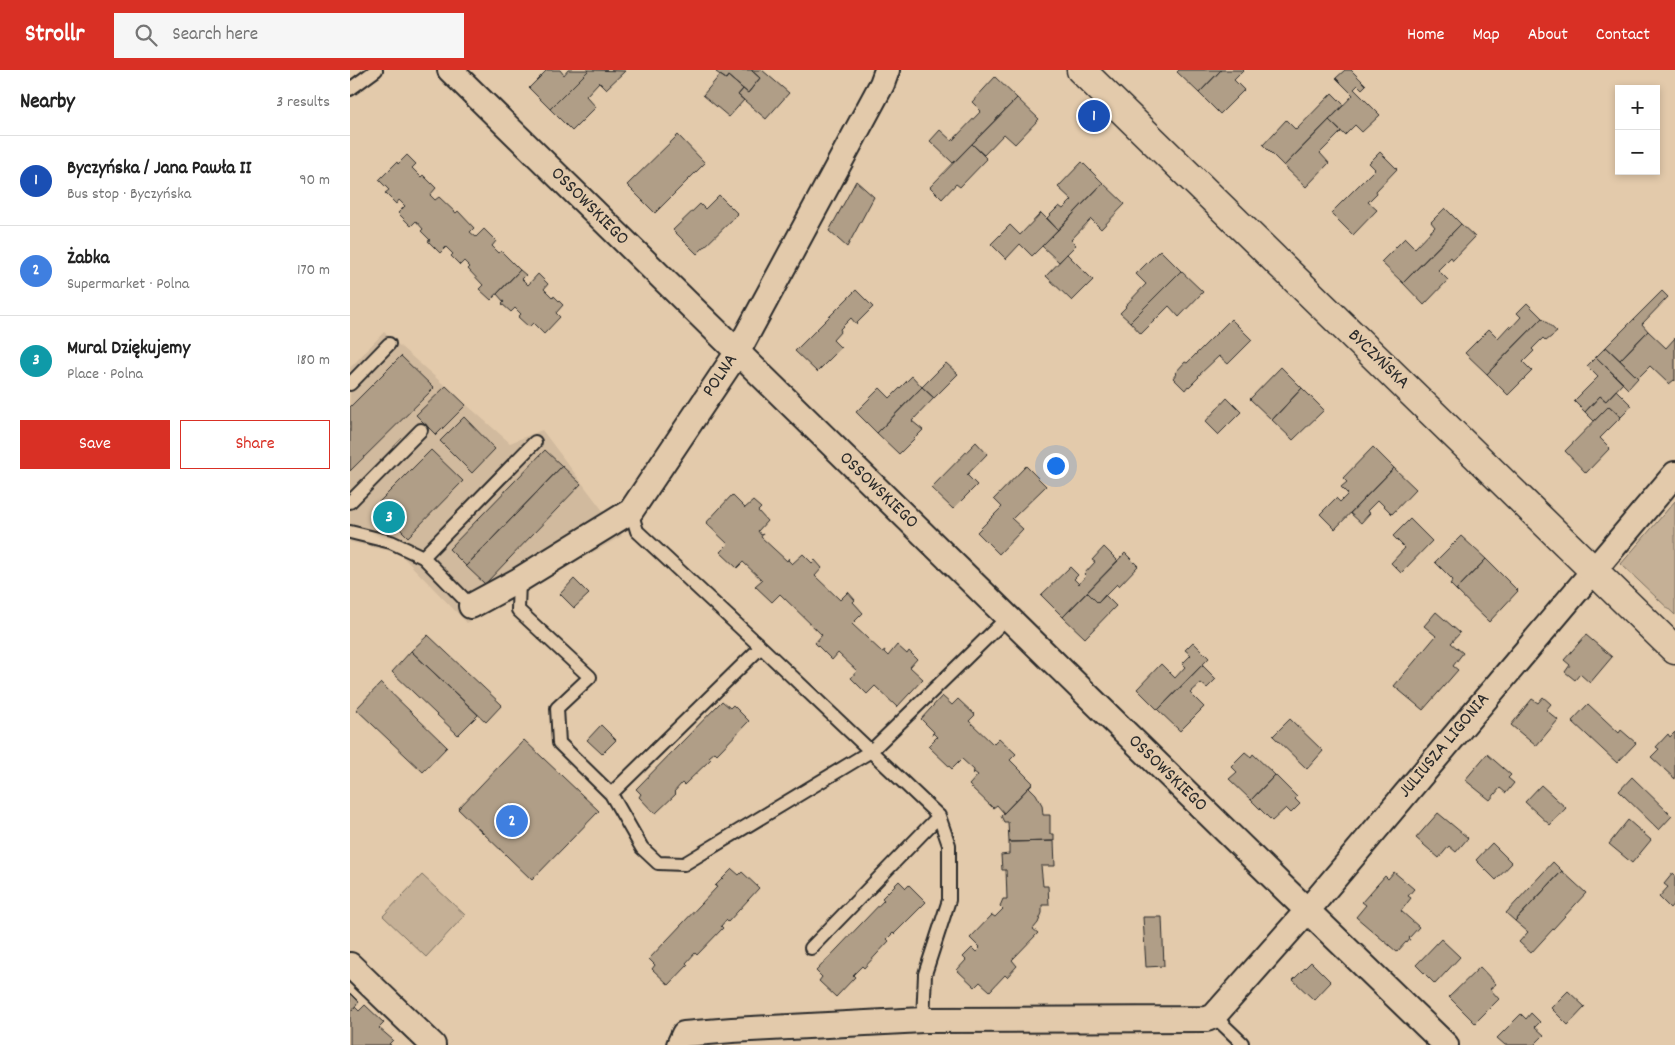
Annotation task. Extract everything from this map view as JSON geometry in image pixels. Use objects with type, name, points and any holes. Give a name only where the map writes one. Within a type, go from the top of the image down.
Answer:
[{"type":"street","name":"OSSOWSKIEGO","points":[[450,70],[1446,1045]]},
{"type":"street","name":"POLNA","points":[[471,606],[519,580],[631,512],[737,353],[888,70]]},
{"type":"street","name":"BYCZYŃSKA","points":[[1081,70],[1675,650]]},
{"type":"street","name":"JULIUSZA LIGONIA","points":[[1214,1016],[1307,910],[1675,474]]},
{"type":"street","points":[[350,965],[433,1045]]},
{"type":"street","points":[[679,1045],[684,1034],[732,1030],[923,1020],[1207,1019],[1214,1016]]},
{"type":"lane","points":[[350,89],[376,70]]},
{"type":"lane","points":[[350,384],[388,344]]},
{"type":"lane","points":[[350,502],[421,430]]},
{"type":"lane","points":[[423,557],[535,442]]},
{"type":"lane","points":[[631,512],[637,531],[939,816],[949,845],[948,900],[925,974],[923,1020]]},
{"type":"lane","points":[[350,532],[391,542],[423,557],[471,606]]},
{"type":"lane","points":[[519,580],[518,610],[590,677],[557,708],[559,743],[611,794],[642,848],[658,863],[684,864],[871,751],[1008,617]]},
{"type":"lane","points":[[611,794],[761,647]]},
{"type":"lane","points":[[812,948],[939,816]]},
{"type":"lane","points":[[1214,1016],[1242,1043],[1240,1045]]},
{"type":"shaded area","points":[[384,332],[510,443],[542,430],[622,536],[467,623],[399,553],[350,542],[350,368]]},
{"type":"shaded area","points":[[1675,501],[1675,615],[1621,564]]},
{"type":"shaded area","points":[[422,875],[465,915],[426,957],[383,916]]},
{"type":"building","points":[[547,70],[560,70],[564,75],[568,70],[589,70],[550,109],[529,88]]},
{"type":"building","points":[[589,70],[625,71],[606,89],[599,82],[586,96],[596,107],[572,131],[550,109]]},
{"type":"building","points":[[718,70],[751,70],[760,78],[748,93],[728,76],[726,79],[716,72]]},
{"type":"building","points":[[753,70],[762,70],[789,93],[766,119],[738,95],[743,89],[748,93],[760,78]]},
{"type":"building","points":[[1179,70],[1221,70],[1199,93],[1177,72]]},
{"type":"building","points":[[1221,70],[1244,70],[1234,80],[1244,90],[1220,114],[1199,93]]},
{"type":"building","points":[[1345,70],[1351,70],[1366,85],[1362,89],[1358,85],[1354,89],[1380,115],[1362,132],[1355,125],[1345,135],[1329,120],[1353,95],[1336,78]]},
{"type":"building","points":[[720,75],[726,79],[728,76],[743,89],[738,95],[744,100],[729,117],[703,95]]},
{"type":"building","points":[[995,77],[1017,98],[953,163],[930,141],[940,130],[952,141],[981,111],[972,102]]},
{"type":"building","points":[[1332,93],[1344,105],[1284,166],[1263,145],[1286,120],[1296,130]]},
{"type":"building","points":[[1017,98],[1039,119],[1015,144],[1004,134],[984,155],[972,144]]},
{"type":"building","points":[[1329,120],[1341,132],[1320,153],[1329,163],[1306,187],[1284,166]]},
{"type":"building","points":[[678,135],[705,163],[655,213],[627,185]]},
{"type":"building","points":[[972,144],[987,159],[960,187],[956,184],[942,199],[930,187]]},
{"type":"building","points":[[1380,152],[1397,169],[1368,202],[1377,210],[1353,235],[1331,213],[1375,169],[1369,163]]},
{"type":"building","points":[[407,155],[416,164],[412,168],[421,177],[423,175],[436,188],[430,195],[435,200],[439,197],[456,213],[458,211],[474,228],[470,232],[476,237],[484,229],[496,241],[492,246],[499,253],[501,251],[520,270],[491,300],[479,289],[483,285],[468,269],[470,267],[464,261],[460,265],[451,256],[453,254],[446,247],[440,253],[428,241],[430,240],[421,231],[423,229],[416,221],[411,226],[398,213],[405,206],[399,200],[396,204],[385,193],[389,190],[379,180]]},
{"type":"building","points":[[1082,162],[1103,183],[1058,230],[1047,218],[1059,206],[1063,209],[1072,200],[1058,187]]},
{"type":"building","points":[[856,181],[874,197],[847,247],[829,231]]},
{"type":"building","points":[[1103,183],[1125,204],[1101,229],[1091,219],[1071,240],[1076,245],[1059,262],[1042,246]]},
{"type":"building","points":[[719,195],[738,214],[697,254],[673,230],[700,204],[705,209]]},
{"type":"building","points":[[1445,208],[1461,224],[1403,283],[1381,262],[1405,238],[1415,248],[1435,227],[1431,222]]},
{"type":"building","points":[[1041,213],[1058,230],[1032,256],[1020,244],[1006,259],[991,244],[1010,225],[1020,235]]},
{"type":"building","points":[[1461,224],[1475,237],[1453,260],[1451,257],[1438,270],[1448,280],[1424,305],[1403,283]]},
{"type":"building","points":[[1160,250],[1181,271],[1130,322],[1120,313],[1146,284],[1136,274]]},
{"type":"building","points":[[1067,254],[1093,280],[1072,301],[1046,276]]},
{"type":"building","points":[[520,270],[526,275],[522,279],[528,285],[538,274],[548,284],[544,289],[563,305],[556,313],[560,317],[544,334],[533,323],[529,327],[518,317],[521,314],[515,308],[511,312],[502,304],[504,302],[497,294]]},
{"type":"building","points":[[1181,271],[1203,292],[1179,317],[1169,306],[1141,334],[1130,322]]},
{"type":"building","points":[[856,290],[873,307],[856,324],[851,318],[840,329],[841,331],[833,340],[841,348],[817,372],[795,351]]},
{"type":"building","points":[[1662,291],[1668,297],[1642,324],[1648,331],[1620,360],[1606,347]]},
{"type":"building","points":[[1527,303],[1542,318],[1487,374],[1465,353],[1489,329],[1498,338],[1509,326],[1511,328],[1521,317],[1517,313]]},
{"type":"building","points":[[1542,318],[1557,332],[1546,341],[1543,338],[1532,349],[1534,351],[1523,362],[1532,371],[1508,395],[1487,374]]},
{"type":"building","points":[[1231,319],[1252,340],[1228,364],[1219,356],[1185,390],[1173,378],[1175,373]]},
{"type":"building","points":[[1648,331],[1666,348],[1675,338],[1675,381],[1669,384],[1650,366],[1638,378],[1620,360]]},
{"type":"building","points":[[1606,347],[1638,378],[1628,389],[1596,357]]},
{"type":"building","points":[[401,356],[434,388],[350,471],[350,407]]},
{"type":"building","points":[[1596,357],[1623,383],[1606,401],[1600,396],[1585,412],[1574,401],[1598,377],[1587,366]]},
{"type":"building","points":[[946,363],[958,374],[934,398],[922,387]]},
{"type":"building","points":[[1281,367],[1302,388],[1272,420],[1250,399]]},
{"type":"building","points":[[912,376],[922,387],[877,433],[856,412],[880,388],[890,398]]},
{"type":"building","points":[[446,386],[466,405],[436,435],[416,415]]},
{"type":"building","points":[[922,387],[934,398],[912,421],[923,430],[899,454],[877,433]]},
{"type":"building","points":[[1302,388],[1324,410],[1293,440],[1272,420]]},
{"type":"building","points":[[1616,390],[1632,406],[1621,417],[1609,406],[1594,421],[1585,412],[1600,396],[1606,401]]},
{"type":"building","points":[[1227,398],[1241,412],[1218,435],[1205,422]]},
{"type":"building","points":[[1609,406],[1621,417],[1600,438],[1610,448],[1586,473],[1565,451]]},
{"type":"building","points":[[464,417],[495,449],[472,473],[440,441]]},
{"type":"building","points":[[976,442],[987,454],[967,475],[977,485],[953,509],[931,488]]},
{"type":"building","points":[[1373,447],[1394,468],[1335,529],[1320,514],[1336,498],[1340,502],[1348,494],[1341,487],[1347,482],[1343,478]]},
{"type":"building","points":[[431,450],[463,481],[408,537],[376,505]]},
{"type":"building","points":[[545,450],[562,466],[466,566],[449,549]]},
{"type":"building","points":[[562,466],[581,484],[485,584],[466,566]]},
{"type":"building","points":[[1026,466],[1046,486],[1012,519],[1023,529],[999,554],[977,532],[1002,507],[994,499]]},
{"type":"building","points":[[1394,468],[1416,489],[1392,514],[1378,500],[1367,511],[1370,513],[1361,523],[1350,513]]},
{"type":"building","points":[[732,495],[745,508],[753,501],[761,508],[758,511],[767,521],[758,531],[761,535],[763,534],[761,537],[787,561],[789,558],[788,560],[792,564],[803,554],[812,563],[815,560],[822,568],[815,576],[840,600],[848,592],[855,600],[853,602],[863,613],[852,624],[882,652],[885,650],[884,652],[888,656],[897,645],[907,654],[909,651],[917,659],[910,667],[923,679],[897,707],[875,686],[867,694],[851,678],[857,671],[838,653],[832,660],[815,643],[822,635],[780,594],[772,602],[755,586],[762,580],[743,562],[737,568],[720,552],[728,544],[706,523]]},
{"type":"building","points":[[1410,519],[1432,541],[1401,573],[1391,563],[1405,548],[1393,536]]},
{"type":"building","points":[[1461,536],[1486,559],[1456,590],[1450,584],[1453,580],[1435,562]]},
{"type":"building","points":[[1104,547],[1118,561],[1063,617],[1041,595],[1070,567],[1078,575],[1074,579],[1079,584],[1086,576],[1084,574],[1095,562],[1092,560]]},
{"type":"building","points":[[1125,553],[1138,566],[1119,586],[1117,584],[1098,603],[1087,592]]},
{"type":"building","points":[[1486,559],[1518,591],[1489,622],[1456,590]]},
{"type":"building","points":[[574,579],[589,594],[574,608],[560,594]]},
{"type":"building","points":[[1087,592],[1098,603],[1105,595],[1116,606],[1085,638],[1063,617]]},
{"type":"building","points":[[1436,612],[1460,633],[1451,643],[1463,653],[1453,666],[1458,670],[1423,710],[1394,686],[1436,636],[1424,626]]},
{"type":"building","points":[[428,635],[502,705],[486,722],[411,651]]},
{"type":"building","points":[[1586,635],[1612,657],[1590,683],[1580,674],[1575,680],[1565,672],[1570,665],[1564,660]]},
{"type":"building","points":[[1193,642],[1209,658],[1158,710],[1137,689],[1161,664],[1175,678],[1185,667],[1182,664],[1191,655],[1185,650]]},
{"type":"building","points":[[411,651],[478,715],[458,735],[392,672]]},
{"type":"building","points":[[1202,665],[1216,679],[1207,688],[1201,683],[1190,693],[1204,707],[1180,731],[1158,710]]},
{"type":"building","points":[[381,683],[447,747],[423,772],[356,709]]},
{"type":"building","points":[[942,696],[952,705],[958,699],[975,715],[969,721],[993,744],[999,738],[1016,754],[1010,760],[1033,783],[1004,813],[997,805],[993,808],[969,785],[978,775],[974,772],[973,774],[974,770],[962,759],[952,769],[928,746],[937,737],[921,719]]},
{"type":"building","points":[[1543,697],[1551,704],[1546,710],[1558,720],[1536,746],[1511,725],[1532,699],[1538,703]]},
{"type":"building","points":[[722,701],[730,708],[733,705],[749,721],[717,754],[715,752],[709,757],[711,759],[684,785],[682,783],[674,792],[676,794],[655,814],[639,797],[641,794],[636,789]]},
{"type":"building","points":[[1588,704],[1619,733],[1621,730],[1636,743],[1617,763],[1572,721]]},
{"type":"building","points":[[1290,719],[1323,751],[1307,769],[1273,736]]},
{"type":"building","points":[[601,725],[616,740],[602,754],[587,740]]},
{"type":"building","points":[[1675,732],[1675,779],[1651,757],[1659,749],[1656,747],[1668,734],[1670,737]]},
{"type":"building","points":[[524,740],[599,811],[532,880],[458,809]]},
{"type":"building","points":[[1245,752],[1251,757],[1253,754],[1275,775],[1251,800],[1229,779],[1237,772],[1231,766]]},
{"type":"building","points":[[1487,754],[1511,775],[1508,778],[1514,783],[1506,793],[1500,788],[1490,800],[1465,780]]},
{"type":"building","points":[[1275,775],[1297,797],[1295,799],[1300,804],[1291,813],[1286,808],[1272,821],[1251,800]]},
{"type":"building","points":[[1632,777],[1672,816],[1659,830],[1619,791]]},
{"type":"building","points":[[1541,785],[1566,808],[1550,825],[1525,802]]},
{"type":"building","points":[[1029,787],[1036,794],[1042,805],[1043,815],[1050,815],[1050,834],[1054,834],[1054,841],[1009,842],[1008,822],[1004,822],[1001,816]]},
{"type":"building","points":[[1438,813],[1468,838],[1456,852],[1449,846],[1439,858],[1416,838]]},
{"type":"building","points":[[1628,820],[1651,840],[1632,863],[1609,844]]},
{"type":"building","points":[[1054,841],[1055,866],[1041,866],[1043,886],[1048,886],[1049,905],[1042,905],[1042,913],[1033,929],[1038,933],[1012,960],[1017,966],[1007,977],[1005,975],[990,991],[980,982],[975,987],[957,970],[966,960],[963,957],[972,948],[976,952],[980,948],[970,938],[992,915],[995,917],[1003,909],[1000,906],[1003,899],[1007,899],[1006,870],[1002,870],[1001,855],[1009,854],[1009,842]]},
{"type":"building","points":[[1492,843],[1512,863],[1496,880],[1476,860]]},
{"type":"building","points":[[1553,862],[1562,871],[1515,921],[1506,913]]},
{"type":"building","points":[[732,869],[739,875],[742,872],[759,888],[728,922],[726,920],[721,926],[723,928],[697,955],[695,953],[686,963],[688,965],[669,985],[652,969],[655,965],[649,959]]},
{"type":"building","points":[[1562,871],[1586,893],[1531,953],[1519,942],[1528,932],[1515,921]]},
{"type":"building","points":[[1394,872],[1414,889],[1408,896],[1411,898],[1401,911],[1419,927],[1407,943],[1397,952],[1356,917],[1366,905],[1362,902],[1385,876],[1388,879]]},
{"type":"building","points":[[1673,873],[1675,875],[1675,902],[1670,908],[1659,897],[1668,887],[1664,884]]},
{"type":"building","points":[[899,881],[906,888],[909,885],[926,902],[887,939],[889,941],[864,968],[862,966],[853,975],[855,977],[836,997],[819,981],[822,977],[816,971],[884,900],[882,898]]},
{"type":"building","points":[[1143,917],[1162,917],[1164,966],[1146,967]]},
{"type":"building","points":[[1441,939],[1460,957],[1435,984],[1416,965]]},
{"type":"building","points":[[1311,962],[1331,982],[1314,1000],[1293,980]]},
{"type":"building","points":[[1480,967],[1496,984],[1490,989],[1499,999],[1475,1023],[1449,997]]},
{"type":"building","points":[[1568,991],[1585,1007],[1568,1025],[1551,1008]]},
{"type":"building","points":[[350,993],[359,1002],[350,1012]]},
{"type":"building","points":[[365,1005],[384,1023],[379,1028],[393,1040],[389,1044],[391,1045],[350,1045],[350,1012],[355,1007],[359,1011]]},
{"type":"building","points":[[1531,1013],[1540,1022],[1535,1027],[1544,1035],[1534,1045],[1505,1045],[1497,1038],[1521,1014],[1526,1019]]},
{"type":"place","name":"Byczyńska / Jana Pawła II","points":[[1094,116]]},
{"type":"place","name":"Mural Dziękujemy","points":[[389,517]]},
{"type":"place","name":"Żabka","points":[[512,821]]}]
